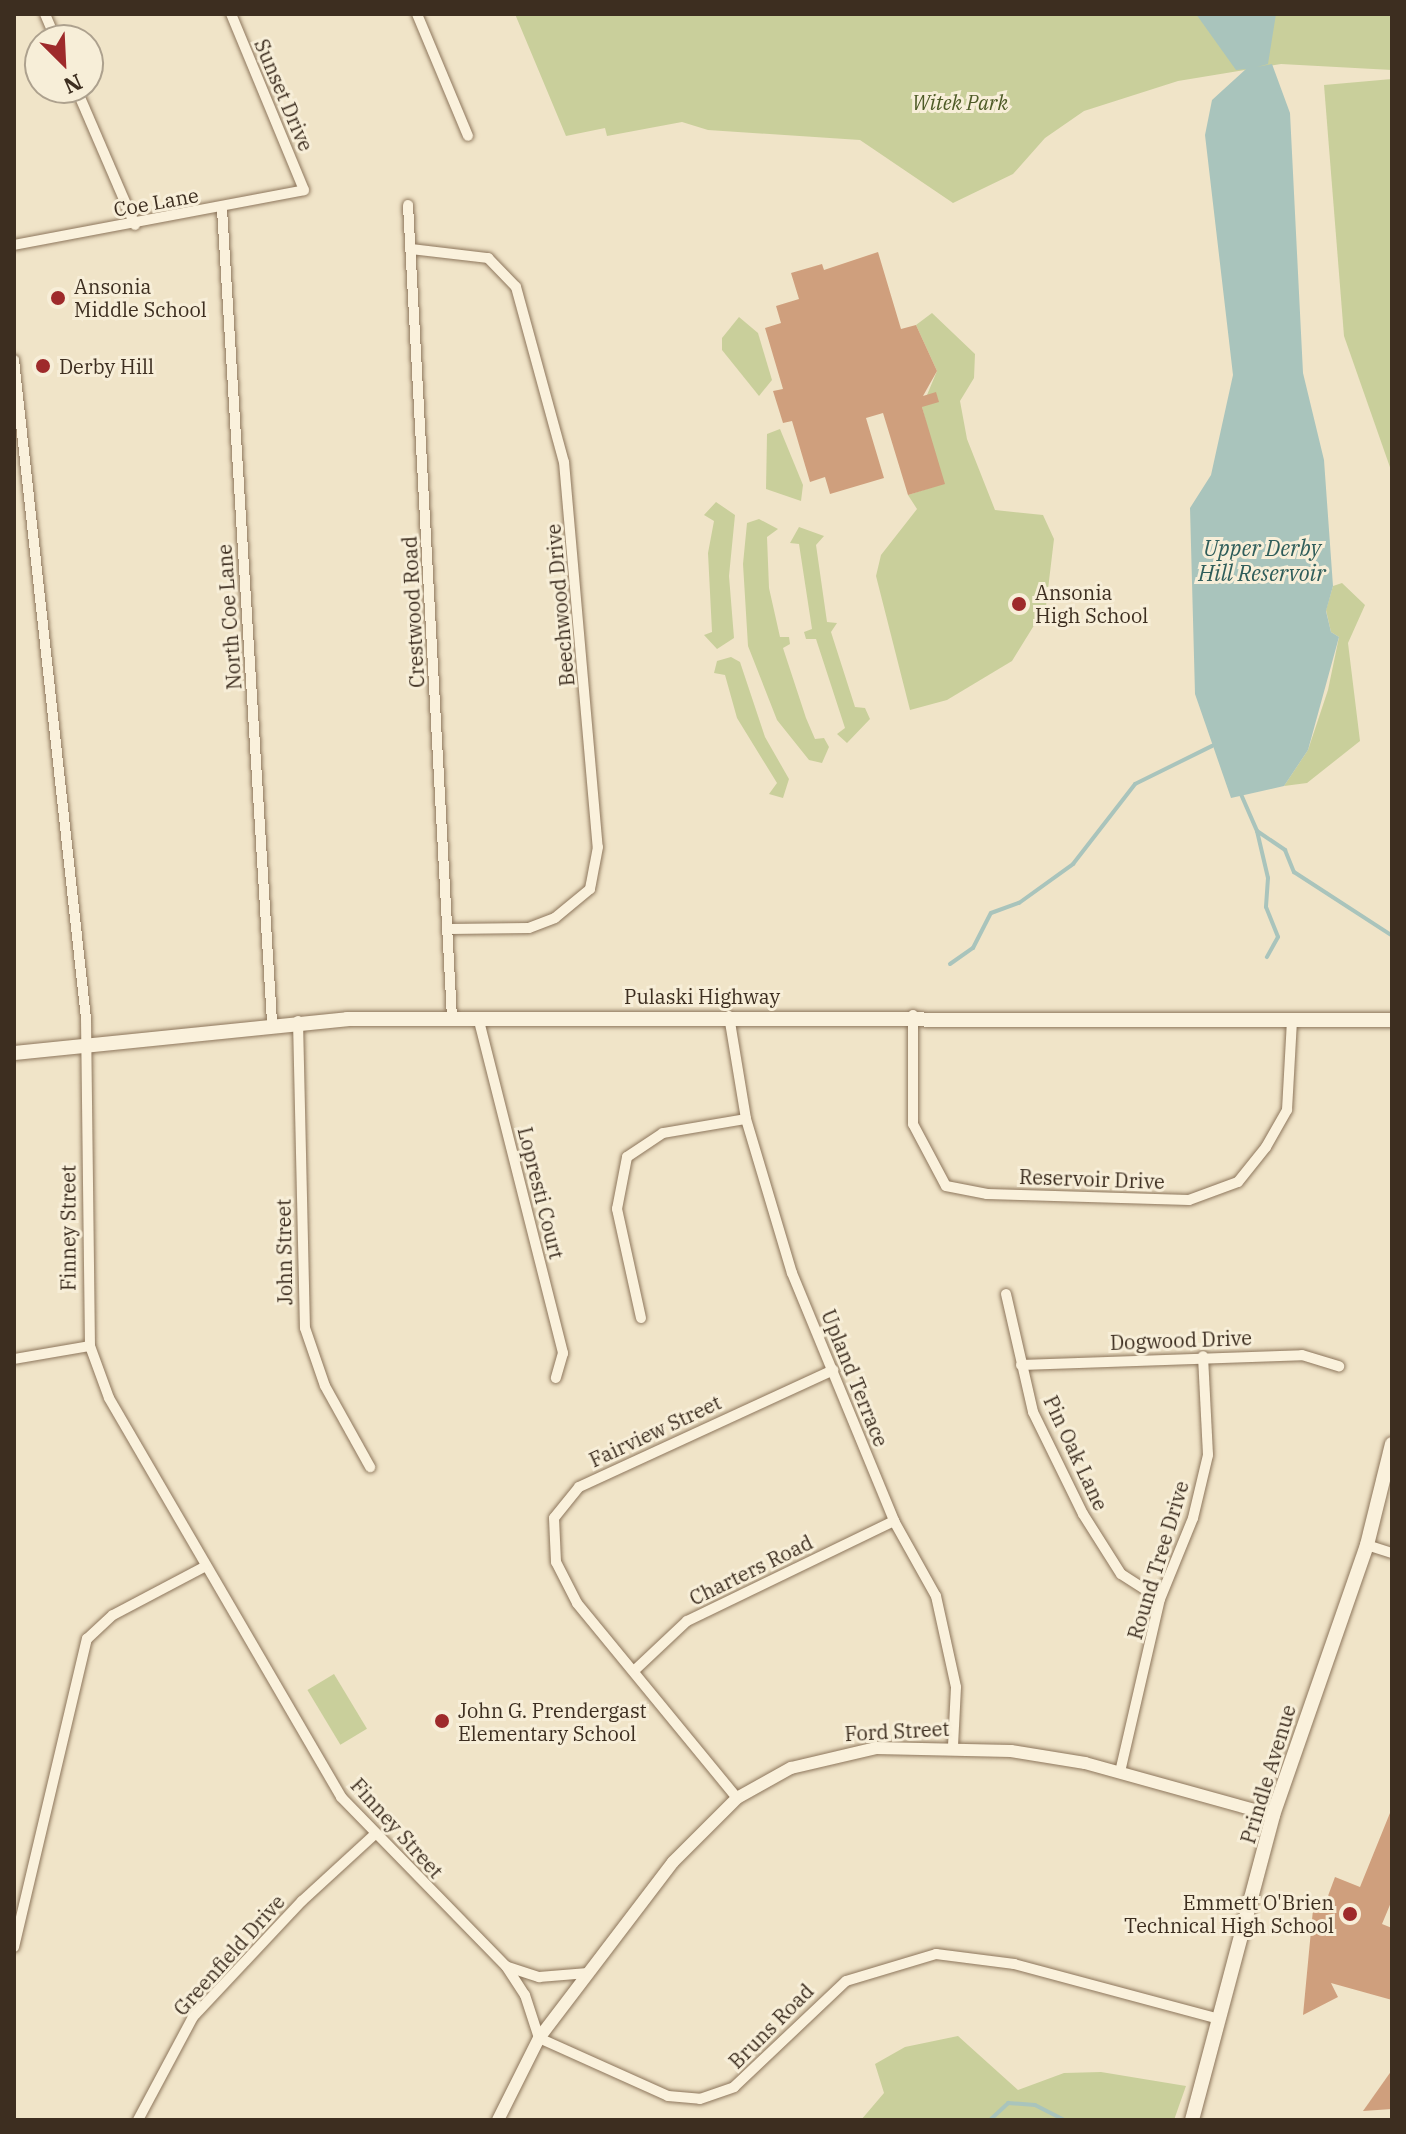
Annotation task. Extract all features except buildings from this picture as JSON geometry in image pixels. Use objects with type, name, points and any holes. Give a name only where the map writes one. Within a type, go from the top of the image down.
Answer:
[{"type":"main road","name":"Pulaski Highway","points":[[14,1053],[272,1022],[452,1017],[913,1015],[1392,1020]]},
{"type":"main road","name":"Prindle Avenue","points":[[1192,2120],[1273,1815],[1367,1545],[1392,1444]]},
{"type":"street","name":"Sunset Drive","points":[[231,14],[304,190]]},
{"type":"street","points":[[417,14],[468,136]]},
{"type":"street","points":[[83,104],[135,225]]},
{"type":"street","name":"Coe Lane","points":[[14,245],[222,209],[304,190]]},
{"type":"street","name":"Crestwood Road","points":[[408,205],[452,1017]]},
{"type":"street","name":"North Coe Lane","points":[[222,209],[272,1022]]},
{"type":"street","name":"Beechwood Drive","points":[[411,249],[488,258],[516,287],[564,462],[598,847],[590,889],[555,918],[529,928],[449,929]]},
{"type":"street","name":"Finney Street","points":[[14,360],[87,1043],[90,1346],[109,1398],[303,1737],[374,1835],[506,1966],[525,1995],[539,2038]]},
{"type":"street","name":"Reservoir Drive","points":[[913,1015],[913,1124],[946,1186],[987,1194],[1189,1200],[1238,1182],[1266,1147],[1287,1110],[1292,1021]]},
{"type":"street","name":"Upland Terrace","points":[[729,1016],[746,1119],[792,1273],[894,1521],[919,1559],[939,1609],[956,1687],[953,1747]]},
{"type":"street","name":"Lopresti Court","points":[[478,1017],[563,1353],[556,1378]]},
{"type":"street","name":"John Street","points":[[298,1021],[305,1328],[325,1386],[370,1467]]},
{"type":"street","points":[[641,1318],[617,1209],[627,1157],[663,1133],[746,1119]]},
{"type":"street","name":"Pin Oak Lane","points":[[1006,1294],[1033,1412],[1083,1514],[1121,1574],[1160,1599]]},
{"type":"street","points":[[14,1359],[90,1346]]},
{"type":"street","name":"Dogwood Drive","points":[[1021,1365],[1203,1356],[1302,1355],[1339,1366]]},
{"type":"street","name":"Round Tree Drive","points":[[1120,1772],[1160,1599],[1193,1518],[1208,1455],[1203,1356]]},
{"type":"street","name":"Fairview Street","points":[[737,1798],[636,1669],[577,1603],[556,1562],[554,1518],[579,1487],[833,1370]]},
{"type":"street","name":"Charters Road","points":[[636,1669],[687,1621],[894,1521]]},
{"type":"street","points":[[1367,1545],[1392,1553]]},
{"type":"street","points":[[14,1947],[87,1639],[113,1615],[204,1567]]},
{"type":"street","name":"Ford Street","points":[[498,2120],[539,2038],[673,1862],[737,1798],[820,1758],[876,1748],[953,1747],[1042,1755],[1120,1772],[1273,1815]]},
{"type":"street","name":"Greenfield Drive","points":[[138,2120],[193,2017],[302,1901],[374,1835]]},
{"type":"street","name":"Bruns Road","points":[[539,2038],[621,2080],[668,2096],[700,2099],[749,2078],[846,1981],[936,1954],[1014,1964],[1219,2019]]},
{"type":"street","name":"Finney Street","points":[[506,1966],[539,1977],[588,1973]]},
{"type":"green space","name":"Witek Park","points":[[515,14],[1392,14],[1392,70],[1281,64],[1178,81],[1084,111],[1045,138],[1013,174],[953,203],[860,140],[708,130],[682,122],[607,136],[605,128],[566,136]]},
{"type":"green space","points":[[1392,79],[1392,473],[1344,336],[1324,85]]},
{"type":"green space","points":[[932,313],[975,354],[974,378],[960,401],[967,439],[995,510],[1043,515],[1054,539],[1046,606],[1012,661],[947,700],[910,710],[876,576],[881,555],[917,509],[908,495],[942,484],[922,407],[937,371],[916,325]]},
{"type":"green space","points":[[739,317],[758,333],[772,380],[759,396],[722,350],[722,338]]},
{"type":"green space","points":[[780,429],[803,485],[801,501],[766,489],[767,434]]},
{"type":"green space","points":[[716,502],[735,515],[729,576],[734,638],[717,649],[704,635],[712,632],[708,553],[714,521],[704,515]]},
{"type":"green space","points":[[759,519],[778,529],[767,537],[769,588],[780,637],[789,637],[790,644],[783,648],[806,718],[815,739],[824,738],[829,747],[822,763],[809,760],[777,720],[748,646],[743,564],[747,523]]},
{"type":"green space","points":[[799,527],[824,536],[816,545],[827,622],[837,623],[831,632],[855,707],[865,708],[870,719],[847,743],[837,734],[845,728],[816,639],[806,639],[804,632],[812,629],[799,544],[790,543]]},
{"type":"green space","points":[[1342,583],[1365,605],[1348,643],[1360,741],[1307,783],[1284,786],[1308,750],[1328,690],[1339,637],[1331,632],[1326,610],[1333,586]]},
{"type":"green space","points":[[731,657],[740,662],[765,737],[789,779],[783,798],[769,794],[777,783],[737,718],[725,675],[714,673],[717,661]]},
{"type":"green space","points":[[334,1674],[367,1729],[340,1745],[307,1690]]},
{"type":"green space","points":[[958,2036],[1018,2090],[1064,2073],[1101,2072],[1186,2086],[1174,2120],[861,2120],[884,2093],[875,2064],[905,2047]]},
{"type":"water","name":"Upper Derby Hill Reservoir","points":[[1196,14],[1276,14],[1268,64],[1257,67],[1272,64],[1290,113],[1303,373],[1324,460],[1333,586],[1326,611],[1331,632],[1339,637],[1308,750],[1284,786],[1231,798],[1195,694],[1190,508],[1211,475],[1233,375],[1205,135],[1212,100],[1246,69],[1236,70]]},
{"type":"waterway","points":[[950,964],[973,948],[991,913],[1019,903],[1073,864],[1135,784],[1212,746]]},
{"type":"waterway","points":[[1240,792],[1257,831],[1268,878],[1266,907],[1278,937],[1267,957]]},
{"type":"waterway","points":[[1257,831],[1285,850],[1294,872],[1391,935]]},
{"type":"waterway","points":[[990,2120],[1008,2103],[1035,2105],[1065,2120]]},
{"type":"place","name":"Ansonia Middle School","points":[[58,298]]},
{"type":"place","name":"Derby Hill","points":[[43,366]]},
{"type":"place","name":"Ansonia High School","points":[[1019,604]]},
{"type":"place","name":"John G. Prendergast Elementary School","points":[[442,1721]]},
{"type":"place","name":"Emmett O'Brien Technical High School","points":[[1350,1914]]}]
